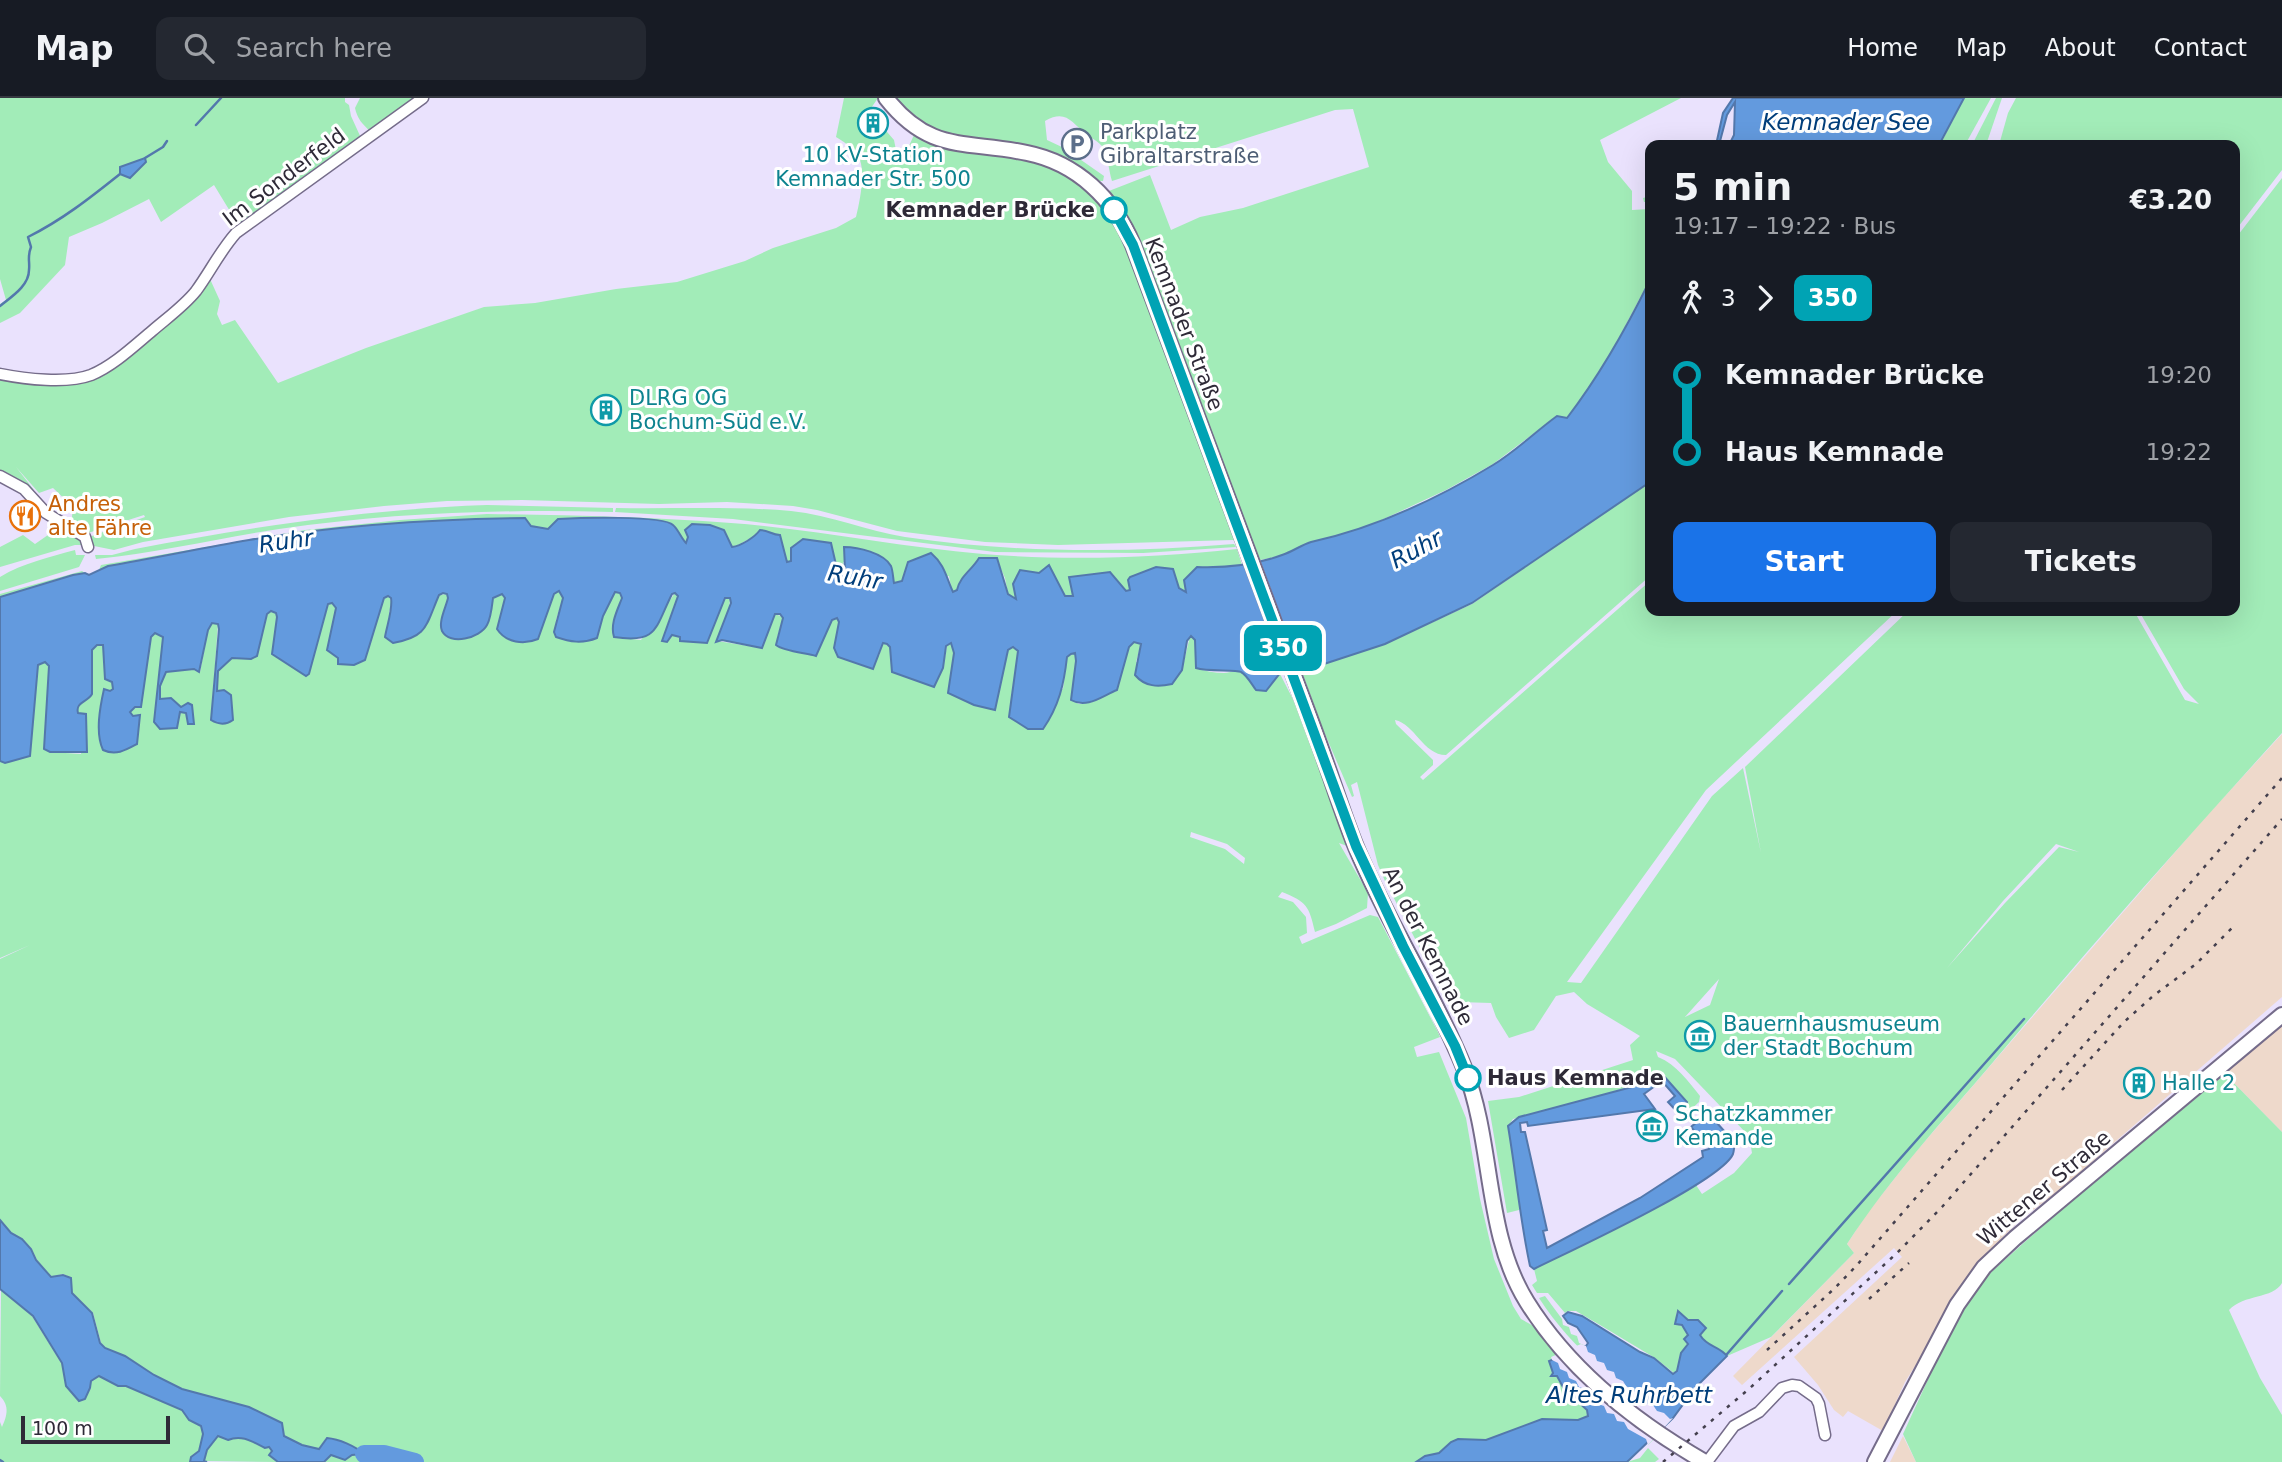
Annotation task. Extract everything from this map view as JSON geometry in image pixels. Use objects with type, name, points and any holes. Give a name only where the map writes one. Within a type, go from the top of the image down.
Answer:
[{"type":"main road","name":"Kemnader Straße","points":[[886,98],[909,123],[931,137],[955,144],[1028,153],[1065,166],[1098,190],[1118,215],[1127,230],[1303,702]]},
{"type":"main road","name":"An der Kemnade","points":[[1303,702],[1362,859],[1455,1046],[1475,1097],[1503,1245],[1516,1283],[1542,1325],[1589,1379],[1659,1434],[1706,1462]]},
{"type":"main road","name":"Wittener Straße","points":[[1875,1462],[1957,1305],[1984,1267],[2015,1238],[2282,1015]]},
{"type":"main road","name":"Wittener Straße","points":[[1884,1462],[1890,1447],[1889,1437]]},
{"type":"street","name":"Im Sonderfeld","points":[[0,374],[39,379],[72,379],[89,376],[104,368],[178,309],[195,291],[236,233],[423,98]]},
{"type":"street","points":[[0,476],[24,489],[47,513],[85,537],[88,547]]},
{"type":"street","name":"An der Kemnade","points":[[1706,1462],[1734,1426],[1759,1412],[1782,1388],[1792,1385],[1816,1398],[1825,1435]]},
{"type":"shaded area","points":[[2282,734],[2282,997],[2063,1187],[2018,1222],[1979,1261],[1951,1302],[1905,1382],[1883,1431],[1848,1411],[1843,1417],[1834,1410],[1818,1385],[1794,1357],[1902,1257],[1894,1248],[1742,1385],[1733,1376],[1854,1253],[1847,1244],[1868,1212],[1914,1154],[2202,821]]},
{"type":"shaded area","points":[[2282,1016],[2282,1132],[2225,1074]]},
{"type":"shaded area","points":[[1903,1436],[1916,1462],[1890,1462]]},
{"type":"green space","points":[[0,98],[345,98],[361,138],[239,226],[214,185],[161,222],[149,199],[69,237],[65,265],[20,313],[0,323],[0,304],[6,300],[0,279]]},
{"type":"green space","points":[[360,98],[417,98],[370,131],[360,121],[356,112]]},
{"type":"green space","points":[[844,98],[878,98],[869,111],[894,140],[896,150],[908,148],[914,135],[939,145],[1028,157],[1058,168],[1096,196],[1150,175],[1171,230],[1200,217],[1243,208],[1369,167],[1353,109],[1335,110],[1112,181],[1105,152],[1099,143],[1068,119],[1058,116],[1045,121],[1047,140],[1064,148],[1104,176],[1103,181],[1096,181],[1064,160],[1028,145],[958,137],[940,132],[915,117],[893,98],[1681,98],[1600,140],[1608,162],[1632,191],[1632,210],[1645,209],[1645,288],[1592,385],[1567,418],[1557,416],[1493,464],[1446,490],[1373,524],[1325,540],[1309,542],[1281,556],[1260,560],[1233,540],[1058,545],[985,542],[897,531],[793,506],[727,502],[659,504],[522,500],[447,501],[289,517],[143,542],[114,550],[94,546],[89,537],[145,517],[144,515],[88,533],[71,526],[73,507],[53,488],[39,493],[16,467],[34,490],[0,473],[0,377],[90,379],[167,324],[194,301],[210,279],[220,301],[217,314],[222,325],[235,320],[278,383],[366,348],[484,307],[535,303],[677,282],[836,228],[856,217],[862,180],[858,156],[836,137]]},
{"type":"green space","points":[[1964,98],[1991,98],[1968,140],[1943,140]]},
{"type":"green space","points":[[1996,98],[2002,98],[1988,140],[1975,140]]},
{"type":"green space","points":[[2016,98],[2282,98],[2282,170],[2240,225],[2240,140],[2000,140],[2008,113]]},
{"type":"green space","points":[[2282,178],[2282,733],[2100,937],[1917,1150],[1847,1244],[1854,1253],[1771,1337],[1727,1356],[1703,1339],[1700,1335],[1706,1328],[1698,1320],[1688,1320],[1677,1311],[1675,1324],[1686,1330],[1688,1335],[1684,1339],[1688,1344],[1681,1353],[1677,1371],[1674,1373],[1655,1358],[1576,1311],[1565,1313],[1548,1293],[1537,1293],[1532,1285],[1537,1281],[1534,1269],[1647,1213],[1696,1185],[1702,1194],[1734,1173],[1752,1153],[1749,1136],[1675,1059],[1656,1051],[1658,1057],[1671,1064],[1686,1079],[1700,1096],[1699,1102],[1685,1115],[1682,1111],[1687,1102],[1663,1075],[1659,1075],[1644,1083],[1513,1119],[1508,1126],[1520,1205],[1519,1210],[1507,1213],[1488,1101],[1519,1097],[1633,1060],[1630,1045],[1640,1036],[1587,1004],[1574,992],[1556,996],[1534,1030],[1509,1038],[1491,1003],[1459,1002],[1451,1008],[1385,881],[1378,865],[1357,782],[1351,785],[1352,797],[1301,669],[1385,644],[1472,604],[1645,485],[1645,580],[1446,755],[1431,750],[1408,727],[1395,720],[1433,760],[1433,765],[1420,777],[1423,780],[1645,585],[1645,616],[1892,616],[1706,790],[1567,982],[1581,983],[1712,796],[1743,768],[1761,853],[1745,767],[1903,616],[2137,616],[2185,700],[2199,704],[2184,689],[2142,616],[2240,616],[2240,233]],"holes":[[[2056,844],[2079,852],[2059,847],[1947,968],[2003,901]],[[1719,979],[1710,1005],[1685,1017]]]},
{"type":"green space","points":[[487,505],[613,508],[613,512],[487,512],[362,519],[279,529],[119,556],[96,559],[95,555],[112,555],[179,541],[310,520],[398,510]]},
{"type":"green space","points":[[616,508],[791,511],[905,537],[1028,549],[1111,550],[1234,544],[1236,547],[1143,553],[995,552],[733,519],[615,512]]},
{"type":"green space","points":[[487,514],[731,523],[951,551],[1015,556],[1110,558],[1237,549],[1242,565],[1228,568],[1197,567],[1184,580],[1186,592],[1179,588],[1173,569],[1156,567],[1130,577],[1130,590],[1126,591],[1120,583],[1107,575],[1070,577],[1073,597],[1065,596],[1039,573],[1020,570],[1016,600],[1008,594],[1005,578],[996,558],[979,558],[964,575],[957,590],[952,592],[949,576],[894,583],[843,562],[845,570],[841,573],[837,569],[830,543],[803,539],[791,561],[787,562],[780,535],[760,536],[732,547],[724,530],[688,536],[686,544],[674,525],[667,522],[558,519],[548,529],[531,526],[525,518],[421,521],[318,530],[231,543],[108,566],[99,570],[101,565],[305,530]]},
{"type":"green space","points":[[61,526],[76,533],[86,545],[75,545],[0,567],[0,547],[23,535],[35,544]]},
{"type":"green space","points":[[75,550],[76,555],[85,555],[79,567],[0,591],[0,577],[9,572]]},
{"type":"green space","points":[[82,571],[85,573],[0,597],[0,594]]},
{"type":"green space","points":[[559,591],[563,598],[556,620],[568,641],[578,642],[597,638],[603,616],[615,592],[620,593],[622,598],[612,627],[614,637],[641,640],[675,593],[678,595],[666,628],[671,635],[707,642],[725,598],[730,598],[729,610],[717,641],[762,648],[775,614],[783,617],[777,638],[781,649],[794,649],[816,655],[832,620],[837,618],[839,622],[834,648],[879,656],[883,643],[890,647],[892,672],[934,687],[943,668],[947,646],[951,643],[954,652],[948,693],[995,710],[1008,649],[1013,647],[1018,651],[1011,698],[1063,689],[1067,657],[1075,653],[1071,700],[1079,704],[1092,702],[1117,690],[1129,647],[1134,641],[1141,644],[1136,662],[1182,670],[1190,636],[1195,640],[1196,668],[1217,673],[1241,672],[1261,691],[1266,691],[1280,674],[1296,705],[1347,846],[1339,843],[1368,893],[1367,908],[1315,932],[1309,911],[1302,902],[1282,892],[1278,897],[1293,902],[1306,917],[1307,933],[1299,937],[1302,944],[1370,915],[1378,917],[1440,1037],[1414,1047],[1417,1057],[1439,1052],[1466,1118],[1494,1259],[1513,1306],[1521,1319],[1537,1328],[1655,1438],[1648,1445],[1648,1441],[1552,1360],[1549,1363],[1552,1376],[1557,1376],[1564,1389],[1587,1410],[1588,1416],[1578,1420],[1542,1419],[1486,1440],[1458,1439],[1439,1453],[1425,1456],[1416,1462],[325,1462],[331,1455],[345,1460],[352,1455],[364,1454],[351,1445],[326,1438],[319,1449],[302,1445],[284,1436],[282,1423],[249,1407],[182,1389],[125,1356],[105,1348],[101,1343],[93,1313],[72,1293],[71,1278],[63,1274],[51,1277],[31,1248],[11,1233],[0,1219],[0,959],[30,945],[0,958],[0,761],[5,763],[38,664],[45,662],[49,666],[44,749],[50,752],[81,754],[86,714],[78,713],[77,709],[92,650],[99,644],[105,648],[105,679],[112,682],[113,689],[104,690],[100,707],[100,743],[139,716],[133,716],[130,712],[131,709],[141,707],[151,636],[155,633],[163,637],[154,723],[179,712],[186,712],[187,721],[188,703],[182,707],[160,699],[160,686],[166,672],[194,669],[200,672],[208,630],[212,623],[218,624],[211,720],[218,671],[232,658],[251,659],[257,656],[267,614],[271,611],[276,613],[277,617],[272,654],[309,674],[328,604],[331,603],[336,608],[327,650],[338,658],[339,664],[365,660],[384,598],[389,596],[392,604],[389,612],[422,632],[439,595],[447,594],[442,623],[470,638],[487,626],[493,598],[502,594],[505,598],[497,629],[510,640],[527,642],[538,639],[554,594]],"holes":[[[1191,832],[1227,844],[1245,858],[1244,864],[1225,849],[1190,837]]]},
{"type":"green space","points":[[2225,1074],[2282,1132],[2282,1283],[2272,1292],[2242,1301],[2229,1310],[2260,1378],[2282,1415],[2282,1462],[1916,1462],[1903,1434],[1942,1349],[1964,1309],[1989,1274],[2054,1216]]},
{"type":"green space","points":[[1,1290],[32,1316],[62,1364],[66,1386],[78,1401],[85,1398],[91,1388],[91,1381],[99,1376],[182,1410],[189,1420],[201,1426],[203,1434],[199,1451],[191,1457],[190,1462],[0,1462],[0,1422],[2,1427],[7,1411],[0,1396]]},
{"type":"green space","points":[[1545,1296],[1562,1319],[1563,1325],[1569,1327],[1571,1334],[1577,1336],[1579,1343],[1586,1346],[1670,1419],[1673,1418],[1668,1424],[1615,1381],[1566,1334],[1539,1298]]},
{"type":"green space","points":[[218,1436],[228,1440],[245,1438],[257,1442],[272,1451],[269,1455],[278,1462],[204,1461],[207,1450]]},
{"type":"green space","points":[[1648,1448],[1659,1459],[1655,1462],[1627,1462],[1640,1458]]},
{"type":"water","name":"Kemnader See","points":[[1733,98],[1964,98],[1942,140],[1732,140],[1735,102],[1727,115],[1720,140],[1717,140],[1723,113]]},
{"type":"water","points":[[145,158],[146,162],[130,178],[120,174],[120,167]]},
{"type":"water","name":"Ruhr","points":[[1645,290],[1645,485],[1472,603],[1385,644],[1324,664],[1281,672],[1266,691],[1256,690],[1241,672],[1196,668],[1195,640],[1191,636],[1187,641],[1182,670],[1172,684],[1147,684],[1135,675],[1141,644],[1134,642],[1129,647],[1117,690],[1089,702],[1071,700],[1075,653],[1067,657],[1060,694],[1049,720],[1043,729],[1028,729],[1009,717],[1018,651],[1013,647],[1008,650],[995,710],[974,705],[948,693],[954,653],[951,643],[946,646],[943,668],[934,687],[892,672],[890,647],[887,644],[883,643],[873,669],[838,657],[834,648],[839,622],[837,618],[832,620],[816,656],[776,645],[783,618],[780,614],[775,614],[762,648],[722,640],[716,642],[731,603],[730,598],[725,598],[707,643],[680,641],[680,637],[672,635],[667,642],[662,641],[678,596],[675,593],[653,631],[639,638],[628,639],[614,637],[613,622],[622,598],[620,593],[615,592],[603,616],[597,638],[576,642],[556,637],[554,632],[563,598],[559,591],[554,594],[538,639],[521,642],[510,640],[497,629],[505,598],[502,594],[493,598],[489,619],[483,630],[472,637],[458,639],[446,636],[442,631],[442,619],[448,598],[447,594],[443,593],[439,595],[428,622],[420,633],[393,643],[385,637],[391,607],[391,598],[388,596],[384,598],[365,660],[354,665],[338,664],[338,658],[327,650],[336,608],[332,603],[328,604],[309,674],[306,676],[272,654],[277,617],[276,613],[271,611],[267,614],[257,656],[251,659],[232,658],[218,671],[217,691],[224,690],[231,695],[233,720],[225,724],[211,720],[218,624],[212,623],[208,630],[199,672],[194,669],[166,672],[160,686],[160,699],[171,698],[181,707],[188,703],[192,705],[194,724],[188,724],[186,713],[180,712],[177,728],[160,729],[154,722],[163,637],[155,633],[151,637],[141,707],[135,707],[130,712],[133,716],[140,715],[137,744],[117,752],[103,750],[99,736],[104,689],[113,689],[112,682],[105,679],[103,645],[97,645],[92,650],[92,694],[78,707],[78,713],[86,714],[87,752],[50,752],[44,749],[49,666],[45,662],[38,665],[30,756],[5,763],[0,761],[0,597],[73,575],[89,575],[108,566],[231,543],[352,527],[525,518],[531,526],[548,529],[558,519],[637,518],[673,525],[686,543],[688,537],[685,530],[692,524],[710,525],[724,530],[732,547],[748,541],[760,530],[780,535],[787,562],[791,561],[791,548],[803,539],[831,543],[837,569],[841,572],[845,570],[844,547],[863,550],[888,561],[894,583],[902,581],[908,562],[931,553],[942,567],[953,592],[979,558],[997,558],[1008,594],[1016,599],[1013,584],[1020,570],[1039,573],[1049,565],[1065,596],[1073,596],[1069,577],[1110,572],[1126,591],[1130,590],[1130,577],[1156,567],[1173,569],[1179,588],[1186,592],[1184,580],[1197,567],[1261,561],[1286,554],[1311,542],[1359,529],[1428,501],[1493,465],[1557,416],[1567,418],[1591,385]]},
{"type":"water","points":[[1663,1075],[1687,1102],[1681,1111],[1684,1115],[1682,1117],[1668,1102],[1675,1096],[1662,1081],[1644,1094],[1655,1109],[1528,1126],[1527,1122],[1520,1123],[1521,1132],[1525,1132],[1547,1230],[1543,1231],[1547,1248],[1640,1198],[1703,1157],[1702,1151],[1709,1149],[1710,1143],[1702,1140],[1691,1127],[1708,1113],[1735,1143],[1733,1154],[1702,1181],[1674,1198],[1534,1269],[1530,1266],[1508,1126],[1519,1117],[1643,1084]]},
{"type":"water","points":[[0,1220],[31,1249],[36,1260],[51,1277],[63,1275],[71,1278],[72,1293],[92,1313],[100,1343],[105,1348],[125,1356],[182,1389],[249,1407],[282,1423],[284,1436],[302,1445],[319,1449],[327,1438],[342,1441],[364,1454],[352,1455],[345,1460],[331,1455],[324,1462],[278,1462],[269,1455],[272,1451],[269,1447],[265,1448],[243,1438],[228,1440],[218,1436],[207,1450],[204,1461],[207,1462],[190,1462],[191,1457],[199,1451],[203,1434],[201,1426],[189,1420],[182,1410],[99,1376],[91,1381],[85,1399],[79,1401],[66,1386],[62,1363],[33,1316],[0,1289]]},
{"type":"water","name":"Altes Ruhrbett","points":[[1678,1311],[1688,1320],[1698,1320],[1706,1328],[1700,1335],[1703,1339],[1727,1356],[1696,1387],[1673,1418],[1627,1462],[1416,1462],[1425,1456],[1439,1453],[1458,1439],[1486,1440],[1542,1419],[1578,1420],[1588,1416],[1587,1410],[1564,1389],[1557,1376],[1551,1376],[1553,1373],[1549,1361],[1588,1343],[1577,1327],[1568,1323],[1563,1316],[1568,1312],[1582,1316],[1654,1358],[1673,1374],[1677,1371],[1681,1353],[1688,1344],[1684,1339],[1688,1335],[1682,1325],[1675,1324]]},
{"type":"pier","points":[[1259,557],[1301,672],[1285,675],[1242,561]]},
{"type":"pier","points":[[1581,1344],[1595,1355],[1597,1361],[1604,1363],[1607,1370],[1614,1372],[1616,1378],[1643,1397],[1646,1403],[1653,1405],[1670,1419],[1673,1418],[1648,1445],[1646,1439],[1628,1429],[1624,1422],[1617,1421],[1614,1414],[1607,1413],[1604,1406],[1588,1396],[1585,1389],[1579,1387],[1576,1381],[1569,1378],[1567,1372],[1560,1369],[1558,1363],[1552,1360],[1551,1357]]},
{"type":"waterway","points":[[196,125],[221,98]]},
{"type":"waterway","points":[[145,158],[163,147],[167,141]]},
{"type":"waterway","points":[[0,306],[19,291],[26,281],[31,247],[28,237],[64,216],[120,174]]},
{"type":"waterway","points":[[1789,1284],[2024,1019]]},
{"type":"waterway","points":[[1727,1354],[1782,1291]]},
{"type":"waterway","name":"Altes Ruhrbett","points":[[364,1454],[384,1454],[415,1462]]},
{"type":"railway","points":[[1767,1350],[1857,1265],[2282,778]]},
{"type":"railway","points":[[1663,1462],[1750,1388],[1897,1253],[1942,1207],[2282,819]]},
{"type":"railway","points":[[2062,1090],[2124,1022],[2196,964],[2232,928]]},
{"type":"railway","points":[[1869,1299],[1909,1263]]},
{"type":"bus line","name":"350","points":[[1114,210],[1133,245],[1356,846],[1403,946],[1455,1046],[1468,1078]]},
{"type":"place","name":"10 kV-Station Kemnader Str. 500","points":[[873,123]]},
{"type":"place","name":"Parkplatz Gibraltarstraße","points":[[1077,144]]},
{"type":"place","name":"Kemnader Brücke","points":[[1114,210]]},
{"type":"place","name":"DLRG OG Bochum-Süd e.V.","points":[[606,410]]},
{"type":"place","name":"Andres alte Fähre","points":[[25,516]]},
{"type":"place","name":"Bauernhausmuseum der Stadt Bochum","points":[[1700,1036]]},
{"type":"place","name":"Haus Kemnade","points":[[1468,1078]]},
{"type":"place","name":"Halle 2","points":[[2139,1083]]},
{"type":"place","name":"Schatzkammer Kemande","points":[[1652,1126]]}]
